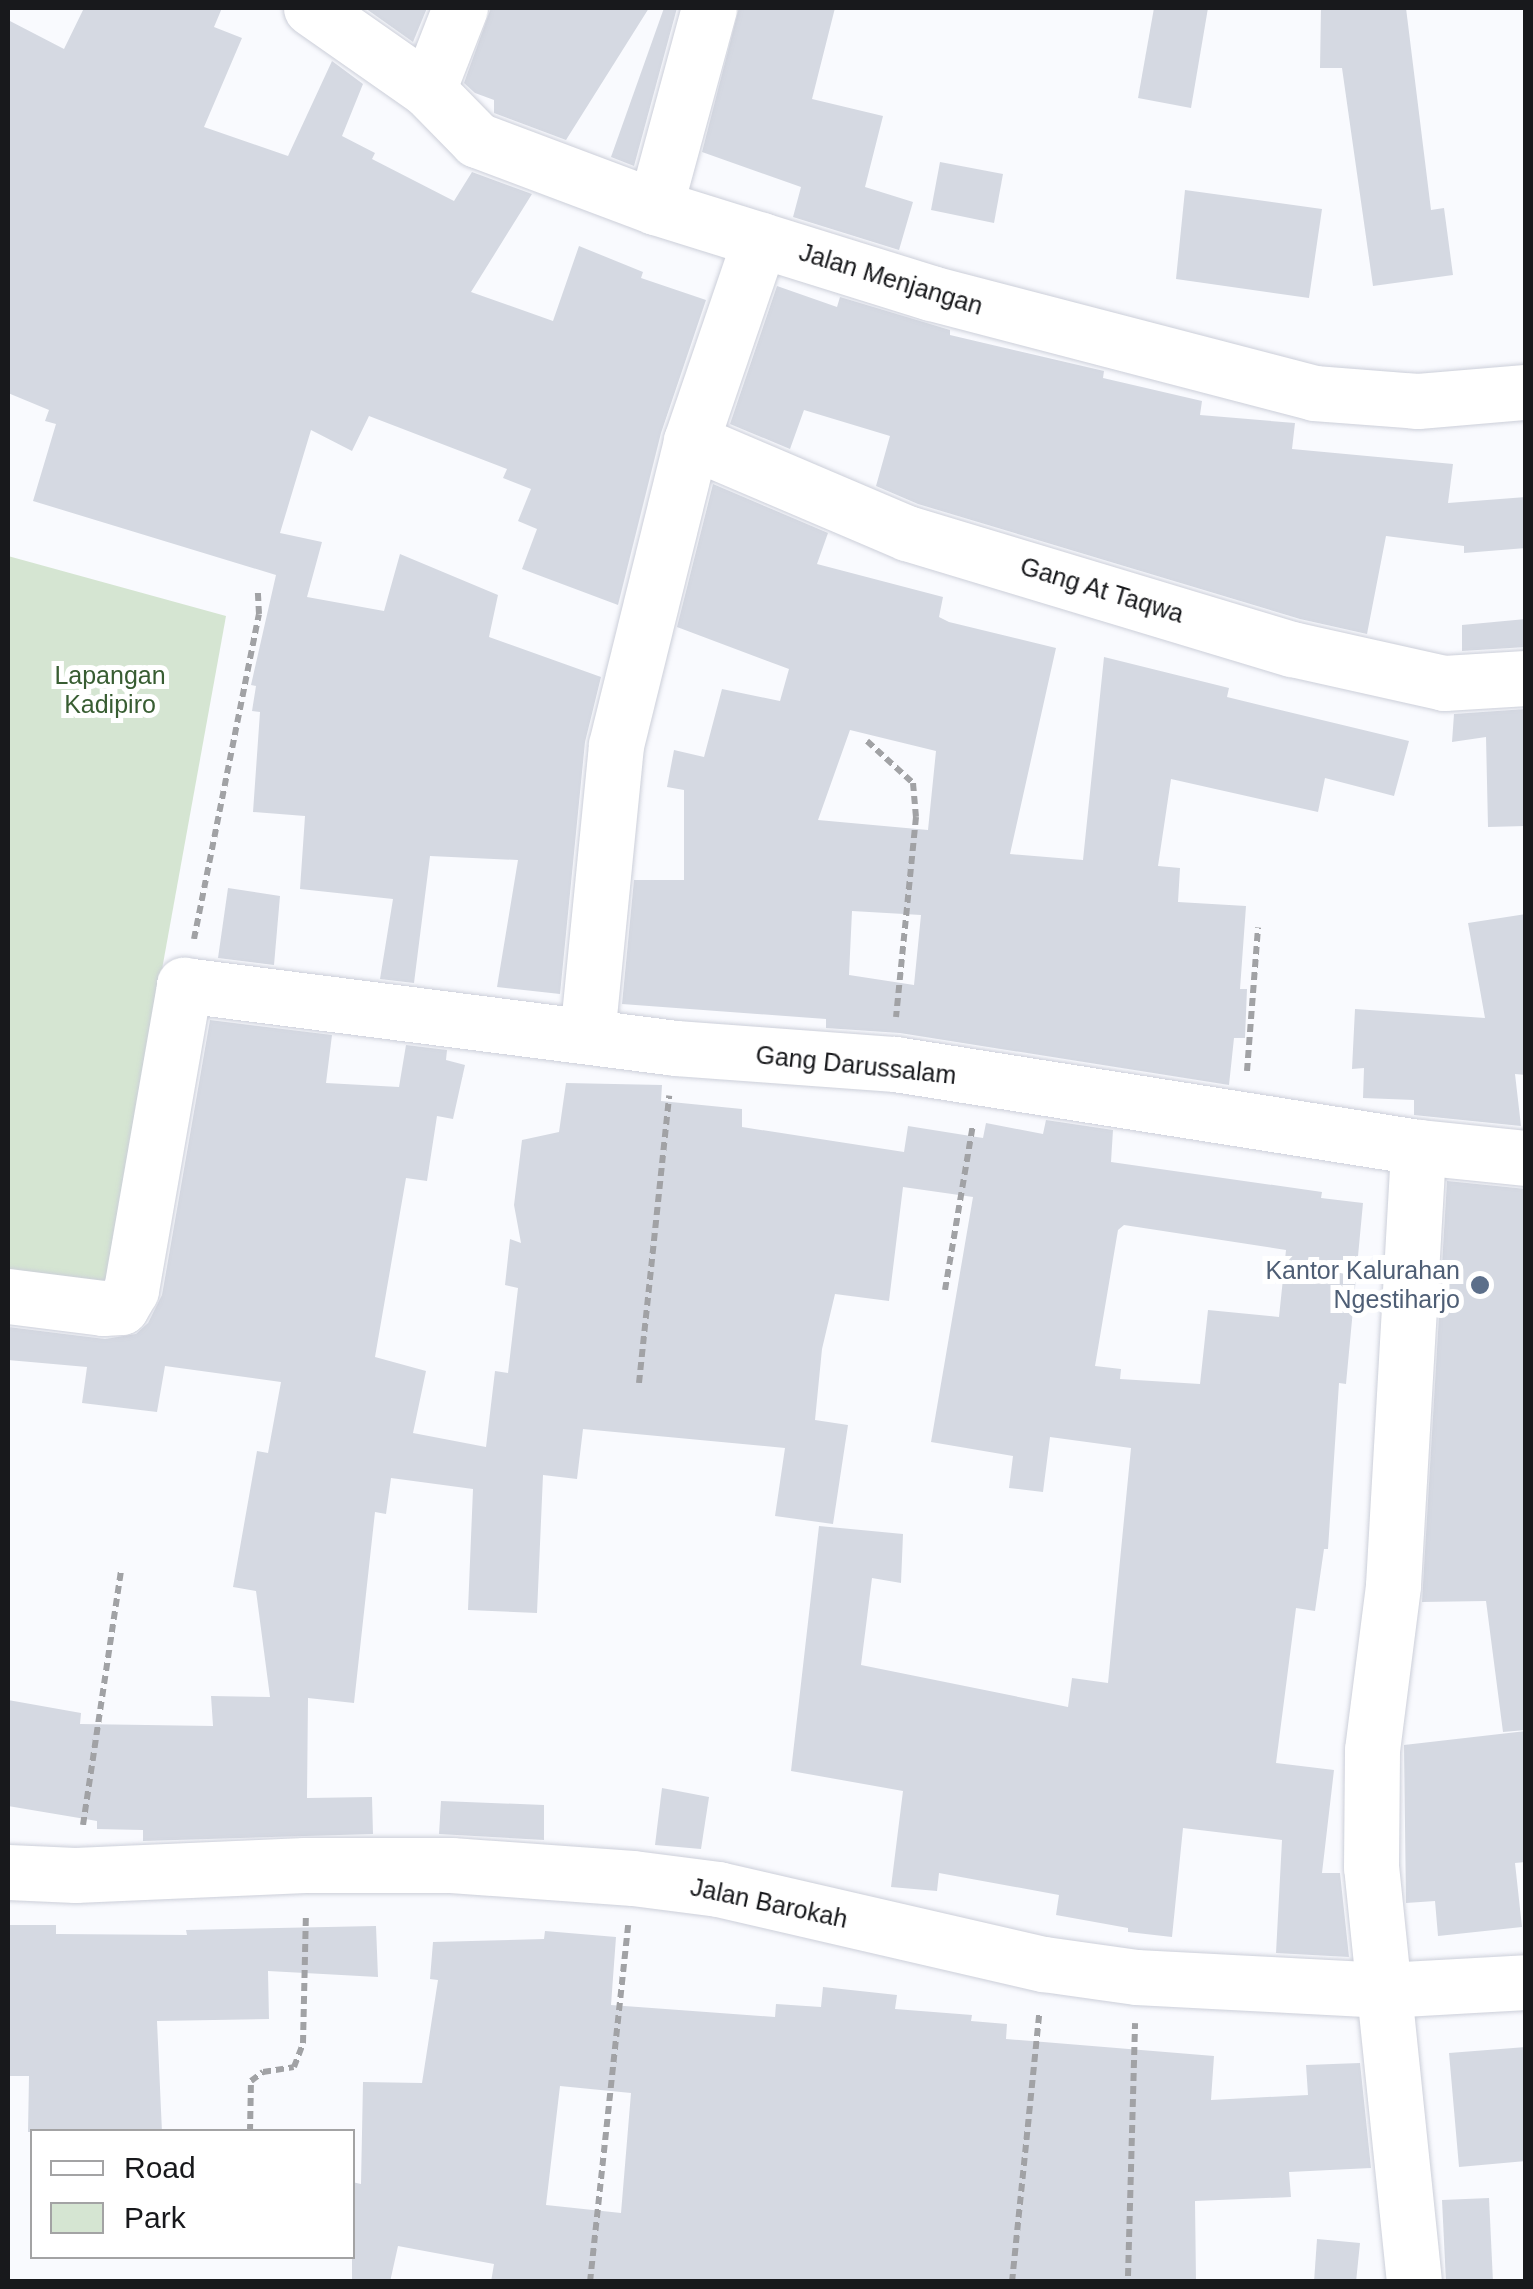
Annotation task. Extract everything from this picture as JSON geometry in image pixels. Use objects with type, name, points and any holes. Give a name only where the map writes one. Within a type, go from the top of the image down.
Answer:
[{"type":"street","name":"Jalan Menjangan","points":[[310,8],[428,90],[478,140],[655,208],[931,293],[1314,393],[1418,401],[1526,392]]},
{"type":"street","points":[[428,90],[460,8]]},
{"type":"street","points":[[655,208],[710,8]]},
{"type":"street","points":[[587,1036],[616,745],[691,442],[760,239]]},
{"type":"street","name":"Gang At Taqwa","points":[[691,442],[907,533],[1292,649],[1444,683],[1526,678]]},
{"type":"street","points":[[8,1296],[103,1308],[121,1306],[132,1290],[184,986]]},
{"type":"street","name":"Gang Darussalam","points":[[184,986],[676,1048],[895,1064],[1418,1147],[1526,1158]]},
{"type":"street","points":[[1414,2282],[1371,1867],[1372,1750],[1393,1585],[1418,1147]]},
{"type":"street","name":"Jalan Barokah","points":[[8,1872],[76,1876],[305,1865],[451,1866],[633,1878],[718,1889],[1044,1964],[1136,1977],[1385,1990],[1526,1982]]},
{"type":"path","points":[[184,986],[258,614],[258,592]]},
{"type":"path","points":[[866,741],[913,783],[916,818],[897,982],[895,1064]]},
{"type":"path","points":[[1244,1120],[1258,927]]},
{"type":"path","points":[[639,1383],[654,1208],[676,1048]]},
{"type":"path","points":[[945,1290],[980,1080]]},
{"type":"path","points":[[76,1876],[121,1572]]},
{"type":"path","points":[[250,2129],[251,2081],[263,2072],[294,2067],[303,2044],[308,1989],[305,1865]]},
{"type":"path","points":[[590,2282],[633,1878]]},
{"type":"path","points":[[1012,2282],[1044,1964]]},
{"type":"path","points":[[1128,2276],[1136,1977]]},
{"type":"green space","name":"Lapangan Kadipiro","points":[[8,556],[226,616],[105,1284],[8,1272]]},
{"type":"building","points":[[84,8],[222,8],[214,27],[242,38],[204,127],[288,156],[332,61],[363,84],[342,136],[375,153],[372,159],[454,201],[472,172],[532,194],[471,292],[553,321],[579,246],[643,272],[641,278],[706,300],[661,433],[618,605],[522,569],[537,529],[518,521],[531,489],[503,478],[507,469],[369,416],[352,451],[311,430],[280,533],[322,542],[307,597],[384,611],[400,554],[498,595],[489,637],[601,677],[585,742],[560,994],[497,987],[518,860],[430,856],[414,983],[380,979],[393,899],[300,889],[305,816],[253,812],[260,712],[252,711],[256,686],[251,685],[276,575],[33,501],[56,424],[45,421],[49,410],[8,393],[8,20],[64,49]]},
{"type":"building","points":[[365,8],[427,8],[413,42]]},
{"type":"building","points":[[491,8],[649,8],[566,140],[494,113],[494,100],[475,93],[464,83]]},
{"type":"building","points":[[664,8],[677,8],[634,166],[611,157]]},
{"type":"building","points":[[739,8],[835,8],[812,99],[883,116],[865,187],[913,202],[899,250],[793,217],[801,187],[702,152]]},
{"type":"building","points":[[1154,8],[1208,8],[1191,108],[1138,98]]},
{"type":"building","points":[[1321,8],[1406,8],[1431,210],[1444,208],[1453,275],[1373,286],[1342,68],[1320,68]]},
{"type":"building","points":[[940,162],[1003,174],[994,223],[931,210]]},
{"type":"building","points":[[1185,190],[1322,209],[1309,298],[1176,279]]},
{"type":"building","points":[[777,286],[837,307],[840,297],[950,330],[950,335],[1104,371],[1103,378],[1202,401],[1200,415],[1295,423],[1292,449],[1453,464],[1448,503],[1526,497],[1526,548],[1464,553],[1464,546],[1386,536],[1367,634],[1300,619],[918,504],[876,486],[890,436],[804,410],[790,449],[730,424]]},
{"type":"building","points":[[713,484],[828,533],[817,564],[943,597],[939,617],[949,622],[1056,648],[1010,854],[1083,860],[1104,657],[1229,688],[1227,697],[1409,741],[1394,796],[1325,778],[1318,812],[1171,779],[1158,866],[1180,868],[1178,902],[1246,906],[1240,989],[1247,989],[1245,1038],[1234,1038],[1229,1085],[900,1033],[826,1028],[826,1019],[622,1004],[634,880],[684,880],[684,790],[667,787],[674,750],[704,757],[722,689],[780,701],[789,669],[677,627]],"holes":[[[850,730],[936,751],[928,830],[818,820]],[[852,911],[921,915],[914,985],[849,975]]]},
{"type":"building","points":[[1526,619],[1526,647],[1462,651],[1462,625]]},
{"type":"building","points":[[1526,709],[1526,826],[1488,827],[1486,737],[1452,742],[1454,714]]},
{"type":"building","points":[[228,888],[280,896],[274,965],[218,958]]},
{"type":"building","points":[[1526,914],[1526,1075],[1515,1074],[1521,1126],[1414,1115],[1414,1100],[1363,1098],[1364,1068],[1352,1069],[1355,1009],[1485,1018],[1468,923]]},
{"type":"building","points":[[210,1020],[332,1035],[326,1083],[399,1087],[406,1045],[447,1050],[446,1060],[465,1065],[453,1119],[437,1116],[427,1181],[406,1178],[375,1357],[426,1371],[413,1433],[486,1447],[495,1371],[508,1373],[518,1288],[505,1285],[510,1239],[521,1243],[514,1205],[522,1140],[559,1132],[566,1083],[662,1085],[661,1101],[742,1109],[742,1127],[904,1152],[908,1126],[983,1138],[986,1123],[1043,1134],[1046,1120],[1113,1130],[1111,1162],[1322,1192],[1321,1198],[1363,1203],[1346,1384],[1339,1383],[1328,1549],[1324,1549],[1315,1611],[1296,1608],[1276,1763],[1334,1770],[1322,1873],[1340,1873],[1349,1957],[1276,1953],[1282,1840],[1183,1828],[1172,1937],[1128,1932],[1128,1928],[1056,1915],[1059,1895],[939,1873],[937,1891],[891,1887],[903,1791],[791,1771],[819,1526],[903,1534],[901,1583],[872,1578],[861,1665],[1068,1707],[1072,1678],[1108,1683],[1131,1448],[1050,1437],[1043,1492],[1009,1488],[1013,1456],[931,1442],[973,1197],[903,1187],[889,1301],[835,1294],[822,1349],[815,1420],[848,1425],[833,1524],[775,1516],[785,1448],[583,1429],[577,1479],[543,1475],[537,1613],[468,1610],[473,1489],[391,1478],[386,1514],[375,1512],[354,1703],[308,1698],[307,1798],[372,1797],[373,1834],[143,1841],[143,1830],[97,1829],[97,1821],[8,1806],[8,1700],[81,1713],[80,1724],[213,1726],[211,1696],[270,1697],[256,1591],[233,1587],[257,1451],[268,1453],[281,1382],[165,1366],[157,1412],[82,1403],[87,1367],[8,1360],[8,1327],[105,1339],[136,1334],[148,1323],[162,1295]],"holes":[[[1124,1225],[1286,1250],[1279,1317],[1208,1310],[1200,1384],[1120,1379],[1121,1369],[1095,1366],[1118,1230]]]},
{"type":"building","points":[[1447,1181],[1526,1189],[1526,1730],[1503,1732],[1486,1601],[1422,1602]]},
{"type":"building","points":[[1526,1731],[1526,1862],[1515,1863],[1522,1927],[1438,1936],[1435,1901],[1406,1903],[1404,1745]]},
{"type":"building","points":[[662,1788],[709,1797],[701,1849],[655,1845]]},
{"type":"building","points":[[441,1801],[544,1805],[544,1840],[439,1834]]},
{"type":"building","points":[[8,1925],[56,1925],[56,1934],[187,1935],[186,1930],[376,1926],[378,1977],[268,1971],[269,2019],[157,2021],[162,2129],[28,2132],[29,2076],[8,2076]]},
{"type":"building","points":[[545,1931],[616,1937],[611,2005],[775,2017],[776,2004],[821,2007],[823,1987],[897,1995],[895,2009],[972,2015],[971,2021],[1007,2024],[1006,2039],[1214,2056],[1211,2100],[1308,2095],[1306,2065],[1360,2063],[1371,2168],[1289,2172],[1291,2197],[1195,2201],[1196,2282],[491,2282],[494,2264],[398,2246],[390,2282],[352,2282],[355,2183],[361,2184],[363,2082],[422,2083],[438,1980],[430,1979],[433,1942],[544,1939]],"holes":[[[560,2086],[631,2093],[621,2213],[546,2205]]]},
{"type":"building","points":[[1526,2047],[1526,2161],[1459,2167],[1449,2053]]},
{"type":"building","points":[[1489,2198],[1493,2282],[1446,2282],[1442,2200]]},
{"type":"building","points":[[1317,2239],[1360,2243],[1356,2282],[1314,2282]]},
{"type":"place","name":"Kantor Kalurahan Ngestiharjo","points":[[1480,1285]]}]
